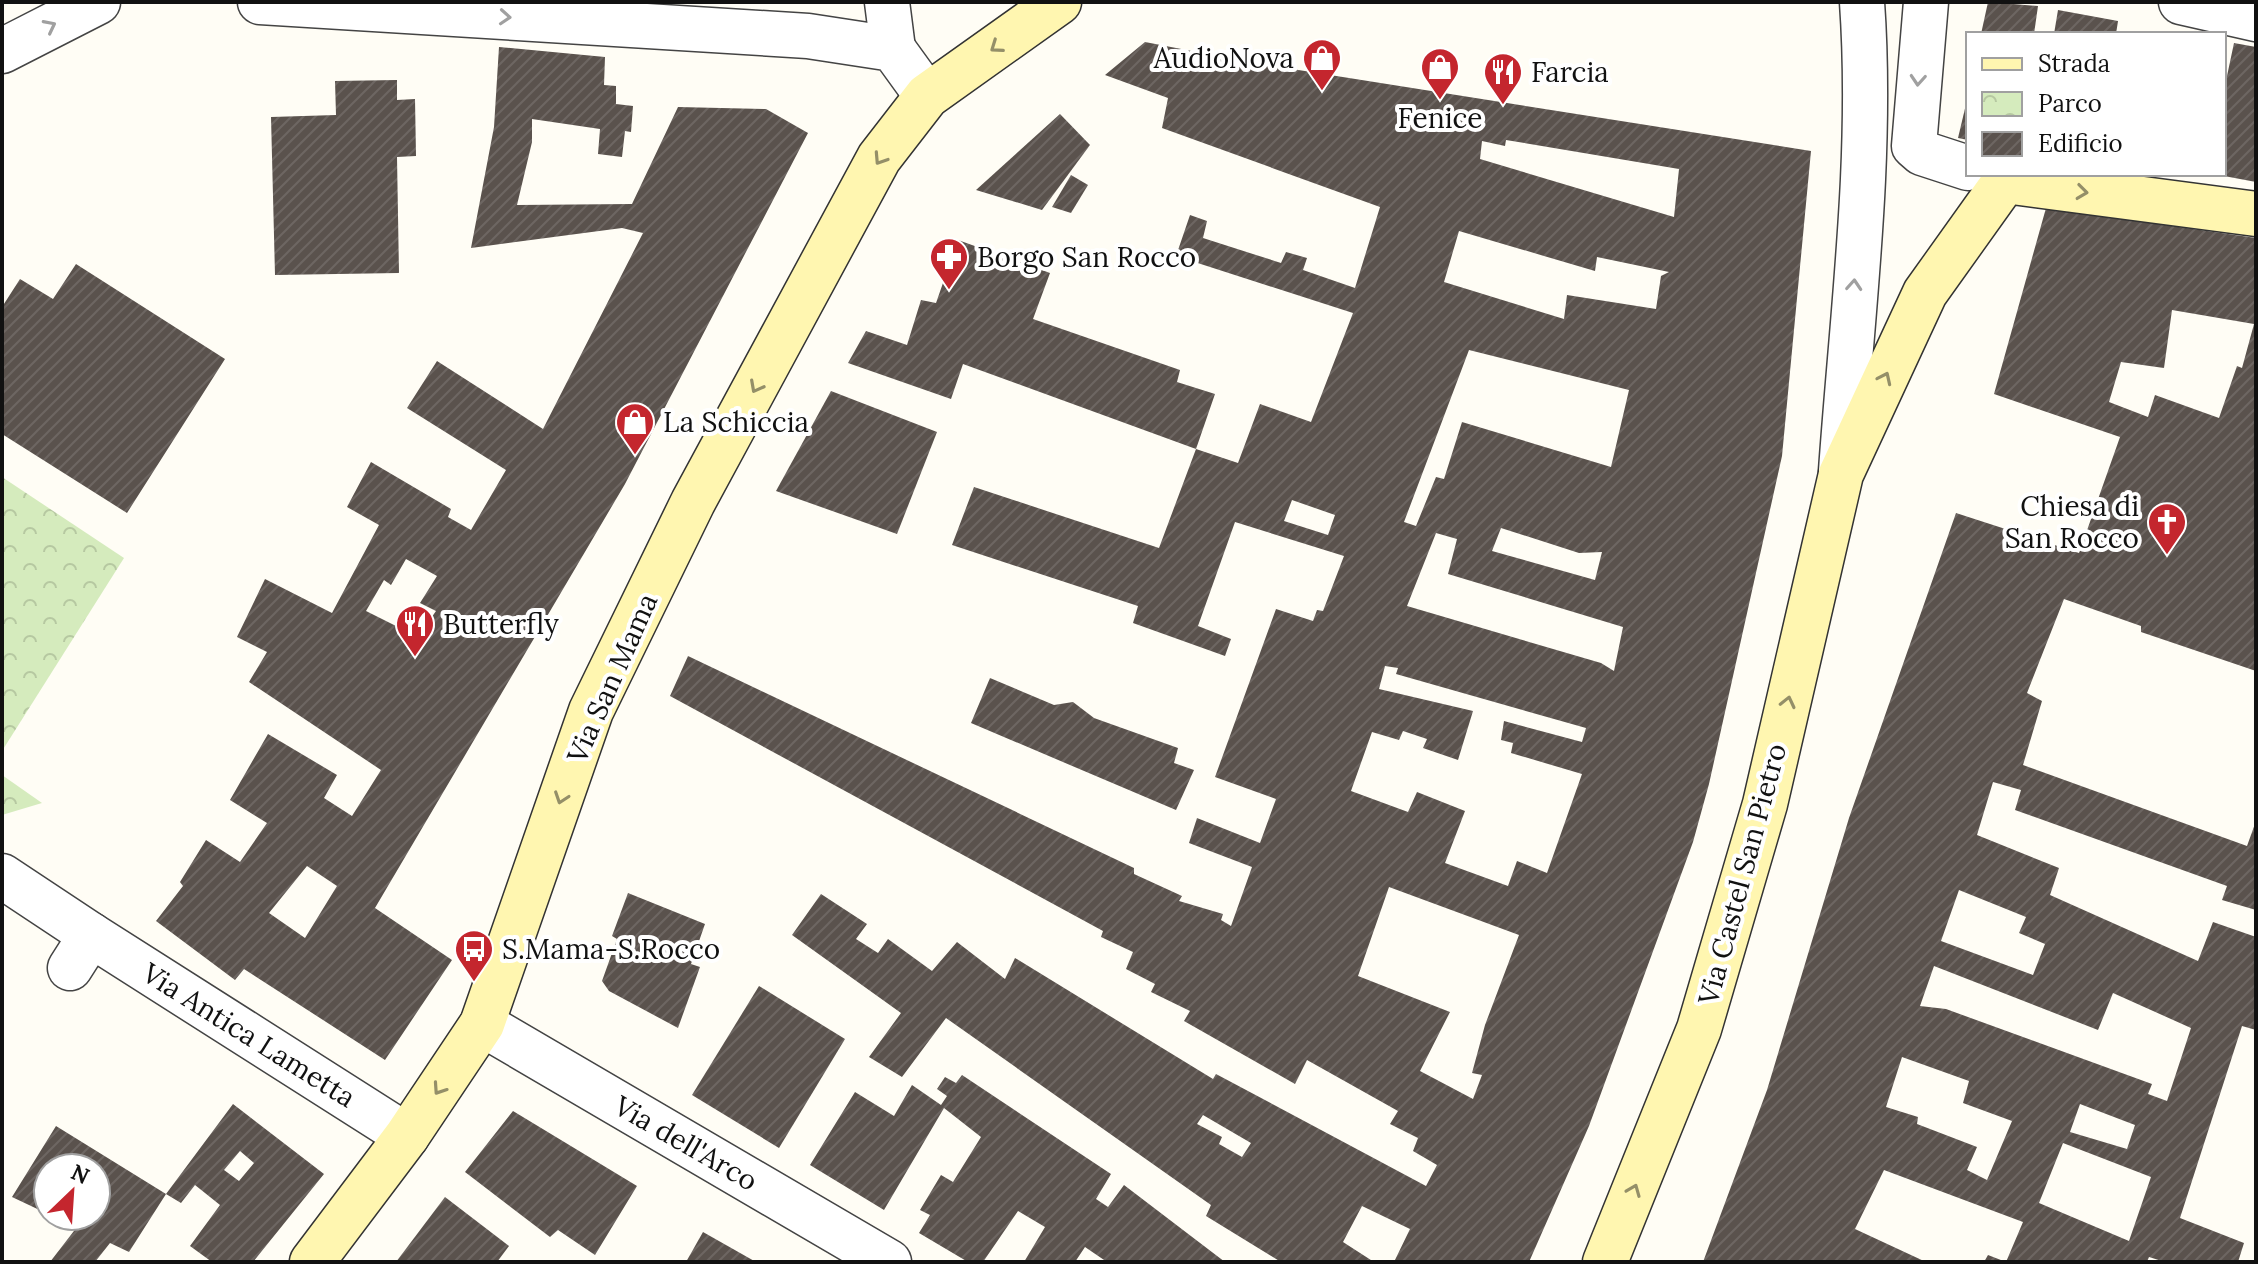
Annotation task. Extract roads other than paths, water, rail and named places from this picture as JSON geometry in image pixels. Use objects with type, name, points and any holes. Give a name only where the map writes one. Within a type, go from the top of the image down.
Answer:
[{"type":"street","points":[[2,51],[98,2]]},
{"type":"street","points":[[260,2],[808,36],[893,49]]},
{"type":"street","points":[[780,2],[808,36]]},
{"type":"street","points":[[887,2],[893,49],[927,96]]},
{"type":"street","name":"Via San Mama","points":[[312,1262],[407,1136],[482,1024],[591,711],[693,502],[879,158],[927,96],[1059,2]]},
{"type":"street","name":"Via Castel San Pietro","points":[[1605,1262],[1699,1029],[1765,804],[1841,474],[1863,159],[1866,66],[1862,2]]},
{"type":"street","points":[[1926,2],[1914,146],[1922,153],[1966,168]]},
{"type":"street","points":[[2181,2],[2256,19]]},
{"type":"street","name":"Via Castel San Pietro","points":[[1841,474],[1925,293],[1985,176]]},
{"type":"street","points":[[1993,176],[2256,214]]},
{"type":"street","name":"Via Antica Lametta","points":[[2,876],[80,952],[407,1136]]},
{"type":"street","name":"Via dell'Arco","points":[[482,1024],[889,1262]]},
{"type":"place","name":"AudioNova","points":[[1322,92]]},
{"type":"place","name":"Fenice","points":[[1440,101]]},
{"type":"place","name":"Farcia","points":[[1503,106]]},
{"type":"place","name":"Borgo San Rocco","points":[[949,291]]},
{"type":"place","name":"La Schiccia","points":[[635,456]]},
{"type":"place","name":"Chiesa di San Rocco","points":[[2167,556]]},
{"type":"place","name":"Butterfly","points":[[415,658]]},
{"type":"place","name":"S.Mama-S.Rocco","points":[[474,983]]}]
